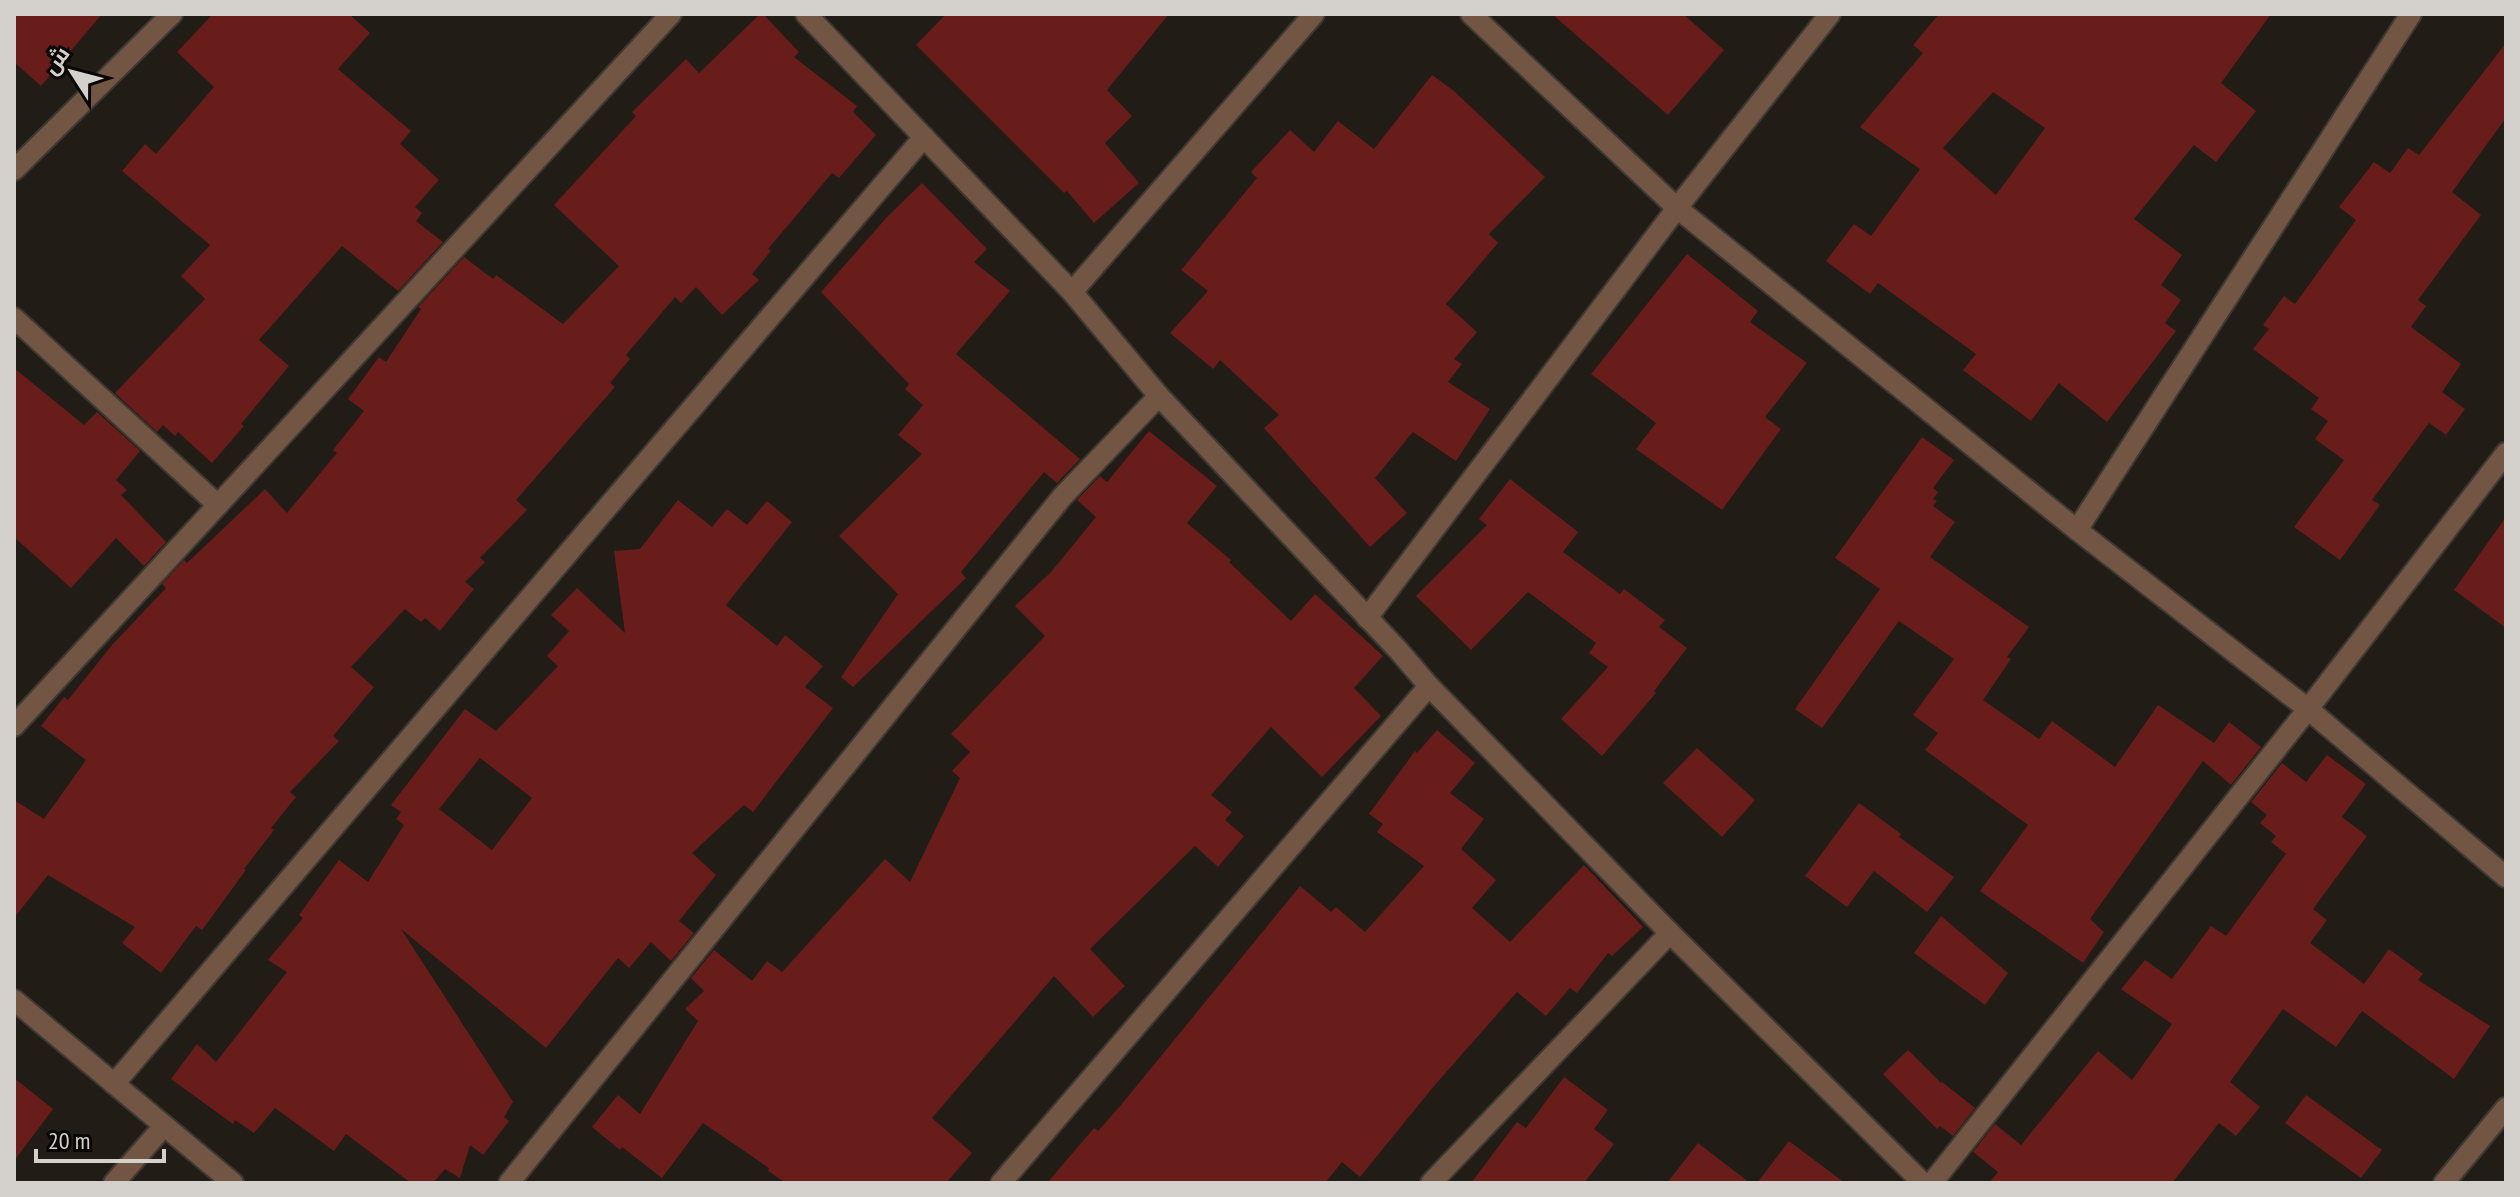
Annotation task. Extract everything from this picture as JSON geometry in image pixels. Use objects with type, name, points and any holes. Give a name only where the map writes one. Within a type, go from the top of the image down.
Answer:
[{"type":"street","points":[[14,170],[172,14]]},
{"type":"street","points":[[14,726],[671,14]]},
{"type":"street","points":[[806,14],[1072,292],[1159,396],[1429,686],[1670,933],[1923,1183]]},
{"type":"street","points":[[1072,292],[1314,14]]},
{"type":"street","points":[[1471,14],[1677,208],[2077,530],[2308,709],[2506,877]]},
{"type":"street","points":[[1367,618],[1677,208],[1830,14]]},
{"type":"street","points":[[2077,530],[2411,14]]},
{"type":"street","points":[[114,1084],[924,137]]},
{"type":"street","points":[[14,318],[218,505]]},
{"type":"street","points":[[509,1183],[1062,497],[1159,396]]},
{"type":"street","points":[[1932,1183],[2308,709],[2506,453]]},
{"type":"street","points":[[1001,1183],[1429,686]]},
{"type":"street","points":[[1431,1183],[1670,933]]},
{"type":"street","points":[[14,1000],[233,1183]]},
{"type":"street","points":[[2444,1183],[2506,1108]]},
{"type":"street","points":[[114,1183],[163,1127]]},
{"type":"building","points":[[14,14],[102,14],[41,86],[14,62]]},
{"type":"building","points":[[213,14],[349,14],[370,33],[338,69],[411,131],[400,144],[439,180],[415,207],[422,213],[416,221],[443,242],[398,291],[342,246],[259,340],[289,366],[212,463],[178,432],[175,436],[163,425],[157,432],[115,393],[205,299],[181,276],[210,245],[122,171],[145,144],[156,154],[214,87],[177,52]]},
{"type":"building","points":[[760,14],[799,52],[794,57],[857,106],[853,112],[876,135],[839,178],[832,173],[768,249],[771,251],[752,274],[759,280],[722,315],[696,287],[681,303],[675,297],[626,355],[630,359],[610,383],[615,387],[516,500],[527,510],[480,558],[485,562],[465,582],[474,589],[440,631],[425,618],[421,622],[405,609],[351,667],[374,687],[333,736],[339,741],[290,792],[296,797],[271,828],[274,830],[202,930],[196,926],[161,973],[122,943],[135,927],[48,875],[14,918],[14,800],[44,819],[86,760],[41,726],[64,697],[68,700],[112,645],[166,588],[162,584],[184,560],[187,563],[265,489],[287,513],[337,453],[333,450],[364,411],[348,399],[379,357],[386,362],[421,309],[418,307],[464,257],[493,279],[496,275],[563,324],[619,266],[554,205],[636,116],[632,112],[686,59],[699,73]]},
{"type":"building","points":[[946,14],[1169,14],[1107,90],[1132,116],[1105,143],[1139,183],[1094,223],[1067,191],[1064,193],[916,45]]},
{"type":"building","points":[[1552,14],[1683,14],[1724,50],[1668,115]]},
{"type":"building","points":[[1939,14],[2271,14],[2221,83],[2256,111],[2216,162],[2194,145],[2134,219],[2182,255],[2161,285],[2181,300],[2165,323],[2176,331],[2107,422],[2059,383],[2031,421],[1963,370],[1976,354],[1878,283],[1870,294],[1826,261],[1854,224],[1871,236],[1920,169],[1860,127],[1923,53],[1913,45]],"holes":[[[1993,92],[2045,128],[1996,195],[1943,148]]]},
{"type":"building","points":[[2506,43],[2506,118],[2452,192],[2481,215],[2418,300],[2426,306],[2411,327],[2461,364],[2442,392],[2465,409],[2446,435],[2429,423],[2372,500],[2380,505],[2340,560],[2294,527],[2344,460],[2315,439],[2328,421],[2311,409],[2319,398],[2253,349],[2269,329],[2263,325],[2284,296],[2295,304],[2356,220],[2339,207],[2374,162],[2390,173],[2408,148],[2419,155]]},
{"type":"building","points":[[1432,75],[1454,91],[1545,177],[1489,234],[1498,243],[1446,304],[1477,332],[1454,359],[1462,364],[1448,382],[1490,409],[1456,461],[1413,432],[1375,478],[1407,513],[1370,547],[1264,428],[1279,415],[1220,360],[1213,369],[1170,333],[1208,291],[1181,270],[1257,178],[1251,172],[1290,130],[1314,152],[1338,121],[1374,149]]},
{"type":"building","points":[[922,183],[987,249],[974,262],[1010,291],[956,354],[1080,459],[1057,483],[1044,472],[961,572],[966,578],[853,687],[841,677],[898,594],[839,536],[922,454],[898,435],[923,405],[905,389],[909,384],[821,292],[887,217]]},
{"type":"building","points":[[1687,254],[1758,311],[1750,322],[1807,363],[1765,417],[1781,429],[1722,510],[1636,449],[1656,423],[1591,374]]},
{"type":"building","points":[[14,368],[84,425],[97,412],[140,451],[116,480],[127,490],[121,495],[166,542],[144,566],[116,538],[71,588],[14,537]]},
{"type":"building","points":[[1149,431],[1217,486],[1187,523],[1231,560],[1229,562],[1291,621],[1315,594],[1383,656],[1354,688],[1381,716],[1322,777],[1271,727],[1211,795],[1232,812],[1225,820],[1244,836],[1218,867],[1195,846],[1090,949],[1125,986],[1093,1017],[1054,976],[932,1118],[972,1153],[946,1183],[786,1183],[703,1123],[662,1178],[622,1147],[620,1150],[592,1127],[618,1095],[640,1114],[698,1021],[685,1009],[704,991],[691,978],[714,950],[752,981],[767,961],[782,972],[885,859],[910,882],[960,778],[952,771],[970,752],[951,734],[1045,636],[1015,606],[1051,572],[1096,517],[1077,500],[1100,476],[1107,482]]},
{"type":"building","points":[[1922,437],[1954,460],[1933,488],[1938,492],[1933,506],[1955,522],[1930,557],[2029,627],[2007,657],[2011,659],[1983,700],[2039,739],[2052,721],[2115,767],[2158,705],[2214,743],[2229,722],[2261,747],[2231,785],[2203,761],[2090,919],[2104,932],[2083,963],[1980,891],[2028,825],[1925,750],[1938,733],[1913,715],[1954,659],[1899,621],[1822,728],[1795,709],[1880,589],[1835,558]]},
{"type":"building","points":[[1510,479],[1578,532],[1563,552],[1620,594],[1624,589],[1665,620],[1659,627],[1687,648],[1654,691],[1656,693],[1602,756],[1561,719],[1608,667],[1589,653],[1596,643],[1528,592],[1471,650],[1416,596],[1487,525],[1479,519]]},
{"type":"building","points":[[678,500],[712,527],[727,509],[747,525],[767,501],[792,522],[726,605],[777,646],[785,635],[823,666],[805,687],[833,708],[753,812],[744,805],[692,853],[716,875],[679,921],[694,933],[671,961],[651,942],[629,968],[618,958],[546,1048],[401,929],[513,1102],[504,1117],[509,1121],[483,1155],[470,1145],[460,1178],[445,1169],[433,1183],[411,1183],[346,1134],[334,1151],[275,1108],[254,1133],[235,1120],[233,1124],[171,1079],[197,1044],[216,1062],[287,972],[268,960],[303,918],[299,915],[339,860],[368,882],[404,825],[396,819],[401,812],[391,805],[465,709],[496,731],[558,666],[547,656],[569,631],[551,615],[577,588],[625,633],[614,551],[640,549]],"holes":[[[480,758],[532,798],[492,850],[439,809]]]},
{"type":"building","points":[[2506,517],[2506,628],[2454,590]]},
{"type":"building","points":[[1437,730],[1475,763],[1450,793],[1484,819],[1461,849],[1496,880],[1472,908],[1510,942],[1584,865],[1643,927],[1612,956],[1608,953],[1577,993],[1570,988],[1546,1016],[1517,992],[1434,1086],[1360,1177],[1342,1162],[1325,1183],[1047,1183],[1094,1128],[1098,1131],[1121,1105],[1300,886],[1331,912],[1336,907],[1365,932],[1424,866],[1377,832],[1383,824],[1369,814],[1415,751],[1417,753]]},
{"type":"building","points":[[1697,748],[1755,800],[1722,837],[1663,783]]},
{"type":"building","points":[[2327,755],[2366,784],[2342,817],[2367,836],[2313,909],[2327,920],[2310,943],[2364,984],[2389,949],[2423,974],[2418,980],[2490,1026],[2454,1079],[2362,1011],[2336,1047],[2283,1009],[2230,1082],[2260,1107],[2236,1136],[2219,1123],[2172,1183],[1989,1183],[1998,1172],[1973,1152],[1995,1124],[2021,1145],[2098,1051],[2132,1080],[2172,1024],[2121,989],[2145,960],[2172,979],[2211,926],[2226,936],[2286,854],[2271,842],[2276,836],[2260,823],[2267,815],[2251,802],[2282,763],[2306,782]]},
{"type":"building","points":[[1859,803],[1954,877],[1927,912],[1874,871],[1847,907],[1805,876]]},
{"type":"building","points":[[1941,916],[2008,973],[1985,1005],[1914,953]]},
{"type":"building","points":[[1908,1050],[1941,1083],[1975,1108],[1953,1136],[1940,1126],[1937,1129],[1883,1074]]},
{"type":"building","points":[[1564,1077],[1608,1110],[1594,1129],[1614,1144],[1584,1183],[1471,1183],[1517,1122],[1526,1128]]},
{"type":"building","points":[[14,1078],[53,1109],[14,1161]]},
{"type":"building","points":[[2306,1095],[2382,1150],[2361,1178],[2285,1123]]},
{"type":"building","points":[[1789,1141],[1845,1183],[1757,1183]]},
{"type":"building","points":[[1698,1143],[1750,1183],[1667,1183]]}]
